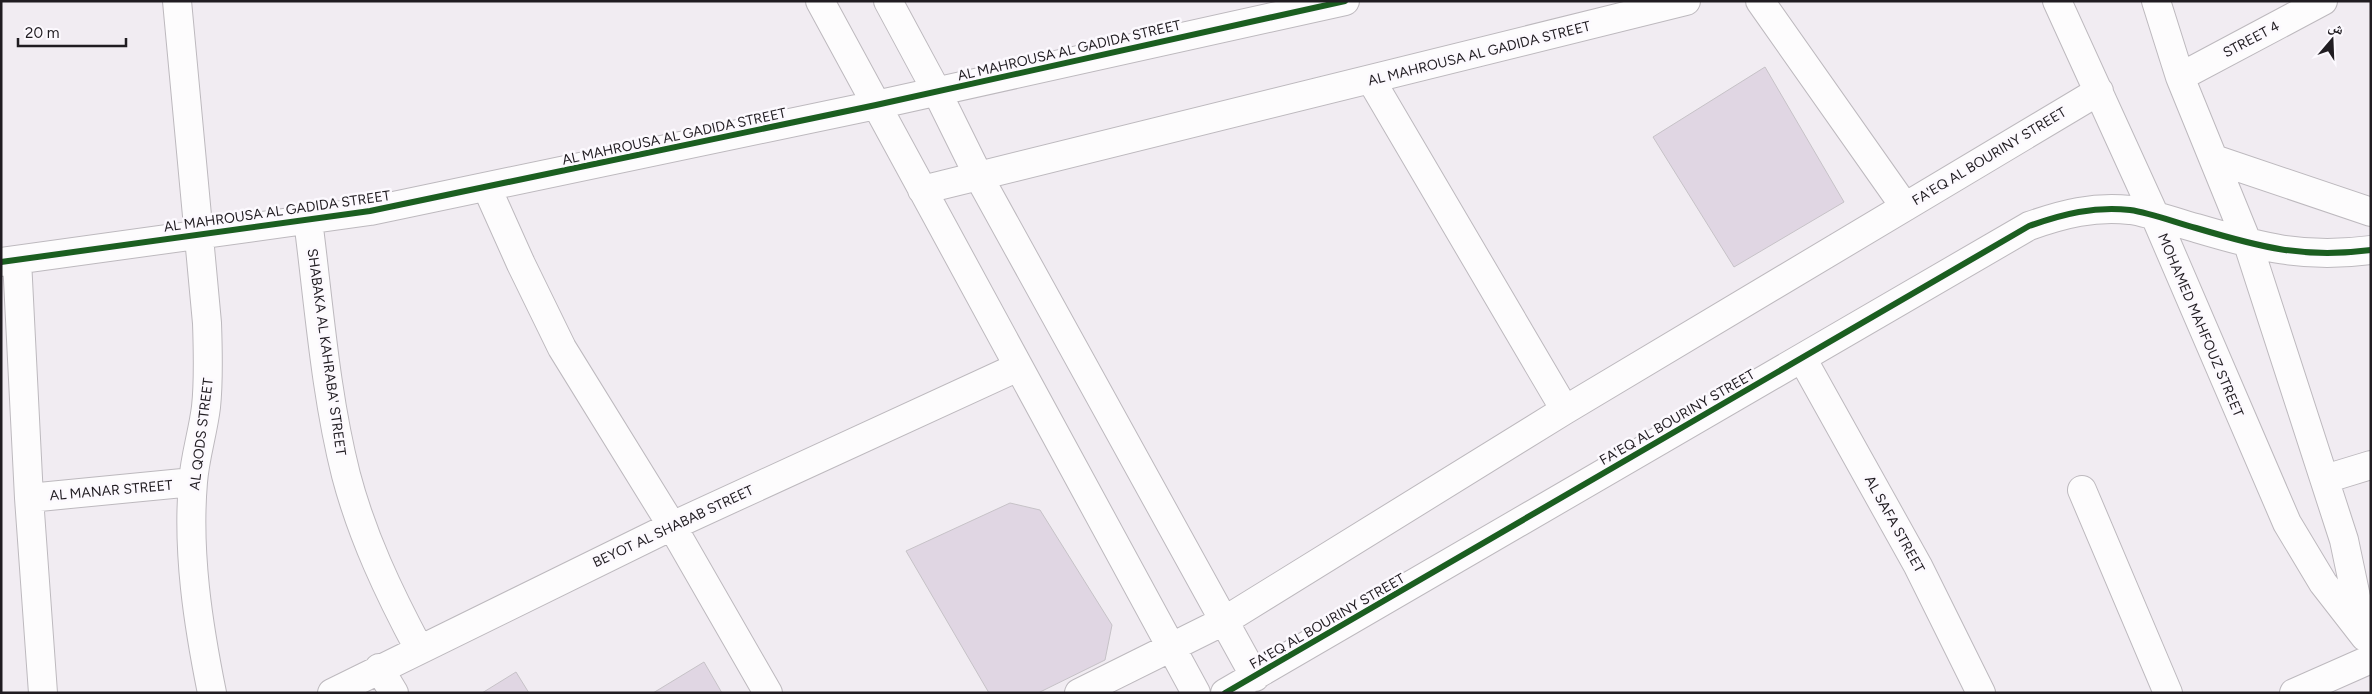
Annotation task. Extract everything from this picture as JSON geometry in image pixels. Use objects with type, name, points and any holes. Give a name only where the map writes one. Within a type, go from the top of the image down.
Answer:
[{"type":"street","name":"AL QODS STREET","points":[[177,1],[200,235],[209,366],[206,407],[193,482],[193,546],[199,630],[212,693]]},
{"type":"street","points":[[820,1],[1196,693]]},
{"type":"street","points":[[888,1],[979,176],[1255,677]]},
{"type":"street","name":"AL MAHROUSA AL GADIDA STREET","points":[[9,261],[370,212],[937,92],[1345,1]]},
{"type":"street","name":"AL MAHROUSA AL GADIDA STREET","points":[[922,190],[1686,1]]},
{"type":"street","points":[[1760,1],[1904,207]]},
{"type":"street","name":"MOHAMED MAHFOUZ STREET","points":[[2057,1],[2154,216],[2287,523],[2323,583],[2369,650]]},
{"type":"street","points":[[2156,1],[2180,77],[2248,244],[2344,540],[2369,650],[2294,693]]},
{"type":"street","name":"STREET 4","points":[[2180,77],[2323,1]]},
{"type":"street","points":[[1371,80],[1565,410]]},
{"type":"street","name":"FA'EQ AL BOURINY STREET","points":[[1079,693],[1224,621],[1565,410],[2098,91]]},
{"type":"street","points":[[2214,159],[2317,196],[2371,212]]},
{"type":"street","points":[[487,188],[562,348],[672,526],[768,693]]},
{"type":"street","name":"FA'EQ AL BOURINY STREET","points":[[1225,693],[2030,226],[2062,214],[2096,209],[2131,210],[2248,244],[2293,253],[2339,254],[2371,250]]},
{"type":"street","name":"SHABAKA AL KAHRABA' STREET","points":[[308,220],[333,413],[346,475],[365,536],[386,586],[419,649]]},
{"type":"street","points":[[9,261],[43,693]]},
{"type":"street","name":"AL SAFA STREET","points":[[1802,358],[1918,566],[1981,693]]},
{"type":"street","name":"BEYOT AL SHABAB STREET","points":[[332,693],[379,668],[672,526],[1018,367]]},
{"type":"street","points":[[2325,479],[2371,465]]},
{"type":"street","name":"AL MANAR STREET","points":[[29,498],[193,482]]},
{"type":"street","points":[[2082,490],[2168,693]]},
{"type":"street","points":[[379,668],[394,693]]},
{"type":"building","points":[[1765,67],[1844,202],[1734,267],[1653,137]]},
{"type":"building","points":[[1010,503],[1040,510],[1112,625],[1105,660],[1038,693],[989,693],[906,551]]},
{"type":"building","points":[[704,662],[722,693],[653,693]]},
{"type":"building","points":[[516,672],[529,693],[482,693]]},
{"type":"cycle path","points":[[1,262],[370,211],[876,105],[1345,1]]},
{"type":"cycle path","points":[[1225,693],[2029,226],[2079,212],[2117,209],[2146,213],[2262,246],[2324,253],[2371,250]]}]
